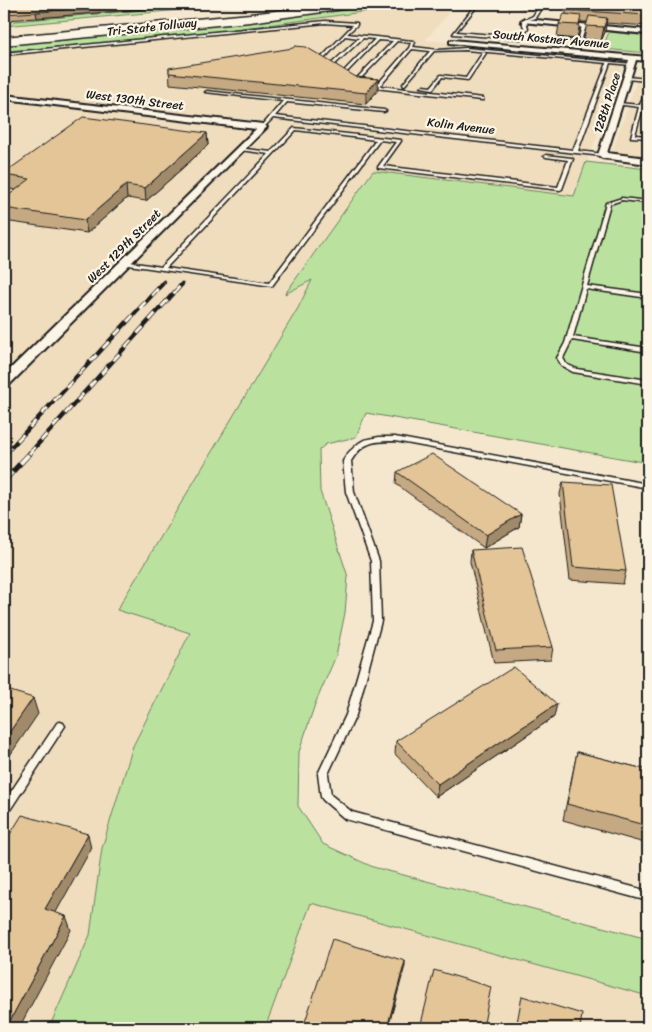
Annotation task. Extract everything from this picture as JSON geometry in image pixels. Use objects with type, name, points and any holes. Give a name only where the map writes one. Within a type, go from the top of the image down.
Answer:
[{"type":"highway","name":"Tri-State Tollway","points":[[4,32],[299,4]]},
{"type":"highway","name":"Tri-State Tollway","points":[[4,41],[231,20],[359,4]]},
{"type":"highway","points":[[107,23],[243,6]]},
{"type":"street","points":[[525,24],[584,26],[648,32]]},
{"type":"street","name":"South Kostner Avenue","points":[[452,42],[632,61],[648,59]]},
{"type":"street","name":"128th Place","points":[[602,155],[632,61]]},
{"type":"street","name":"West 130th Street","points":[[4,97],[263,127]]},
{"type":"street","name":"West 129th Street","points":[[4,382],[263,127]]},
{"type":"street","name":"Kolin Avenue","points":[[602,155],[648,160]]},
{"type":"lane","points":[[477,4],[454,33],[518,39],[525,24],[534,17],[540,7],[513,4]]},
{"type":"lane","points":[[4,54],[325,22],[356,24],[320,60],[360,85],[482,98]]},
{"type":"lane","points":[[579,42],[584,26]]},
{"type":"lane","points":[[344,35],[413,42],[411,48],[377,87]]},
{"type":"lane","points":[[330,66],[362,36]]},
{"type":"lane","points":[[343,74],[378,38]]},
{"type":"lane","points":[[355,82],[396,40]]},
{"type":"lane","points":[[560,40],[596,44]]},
{"type":"lane","points":[[411,48],[454,51],[466,49],[609,62],[632,61]]},
{"type":"lane","points":[[433,50],[404,85],[432,88],[441,76],[467,79],[484,53]]},
{"type":"lane","points":[[575,152],[609,62]]},
{"type":"lane","points":[[626,78],[648,80]]},
{"type":"lane","points":[[207,92],[384,111]]},
{"type":"lane","points":[[648,93],[646,93],[641,106],[633,136],[648,137]]},
{"type":"lane","points":[[263,127],[286,101]]},
{"type":"lane","points":[[618,104],[641,106]]},
{"type":"lane","name":"Kolin Avenue","points":[[271,117],[602,155]]},
{"type":"lane","points":[[162,269],[294,129],[398,141],[380,167],[560,189],[571,158],[546,156]]},
{"type":"lane","points":[[124,263],[270,285],[379,139]]},
{"type":"lane","points":[[240,149],[272,153]]},
{"type":"lane","points":[[648,202],[622,199],[608,203],[569,338],[560,358],[560,362],[569,368],[648,382]]},
{"type":"lane","points":[[584,287],[648,296]]},
{"type":"lane","points":[[569,338],[648,350]]},
{"type":"lane","points":[[648,486],[395,439],[378,439],[359,445],[347,462],[350,492],[375,561],[377,621],[351,715],[323,774],[326,797],[349,816],[648,896]]},
{"type":"lane","points":[[4,810],[60,726]]},
{"type":"shaded area","points":[[415,4],[456,4],[426,40],[625,60],[575,196],[373,171],[286,293],[313,279],[298,308],[117,610],[191,633],[133,746],[102,848],[90,935],[49,1028],[4,1028],[4,51],[199,34]]},
{"type":"shaded area","points":[[643,63],[648,63],[648,157],[611,154]]},
{"type":"shaded area","points":[[311,903],[648,996],[648,1028],[265,1028]]},
{"type":"green space","points":[[213,4],[245,4],[4,26],[4,22]]},
{"type":"green space","points":[[387,4],[415,4],[210,32],[4,51],[4,45],[191,28]]},
{"type":"green space","points":[[609,32],[648,36],[648,53],[602,49]]},
{"type":"green space","points":[[586,162],[648,169],[648,463],[366,413],[356,437],[326,444],[319,450],[320,491],[348,577],[345,613],[336,656],[315,704],[299,752],[298,806],[323,844],[373,867],[648,939],[648,996],[311,903],[265,1028],[49,1028],[90,935],[102,848],[133,746],[190,633],[117,610],[298,308],[312,280],[285,294],[373,171],[574,196]]},
{"type":"building","points":[[4,4],[136,4],[4,14]]},
{"type":"building","points":[[570,4],[648,4],[648,15],[566,10]]},
{"type":"building","points":[[564,14],[581,16],[579,25],[559,24]]},
{"type":"building","points":[[589,16],[607,18],[604,27],[586,26]]},
{"type":"building","points":[[295,46],[306,47],[356,77],[378,79],[366,93],[169,73],[169,68],[293,48]]},
{"type":"building","points":[[83,117],[207,133],[145,188],[126,185],[85,220],[4,208],[4,199],[30,179],[4,175],[4,173]]},
{"type":"building","points":[[432,454],[521,514],[486,535],[397,472]]},
{"type":"building","points":[[563,482],[611,485],[626,571],[573,567]]},
{"type":"building","points":[[522,547],[553,647],[496,650],[471,550]]},
{"type":"building","points":[[514,667],[557,704],[438,784],[396,741]]},
{"type":"building","points":[[4,689],[33,698],[4,740]]},
{"type":"building","points":[[577,752],[648,770],[648,826],[567,804]]},
{"type":"building","points":[[22,815],[88,834],[45,909],[66,916],[6,1028],[4,1028],[4,844]]},
{"type":"building","points":[[332,939],[405,961],[387,1028],[303,1028]]},
{"type":"building","points":[[434,970],[491,987],[483,1028],[420,1028]]},
{"type":"building","points":[[522,996],[582,1014],[580,1028],[516,1028]]},
{"type":"building","points":[[614,1024],[629,1028],[614,1028]]},
{"type":"railway","points":[[5,454],[164,282]]},
{"type":"railway","points":[[29,454],[182,284]]},
{"type":"railway","points":[[4,481],[30,453]]}]
